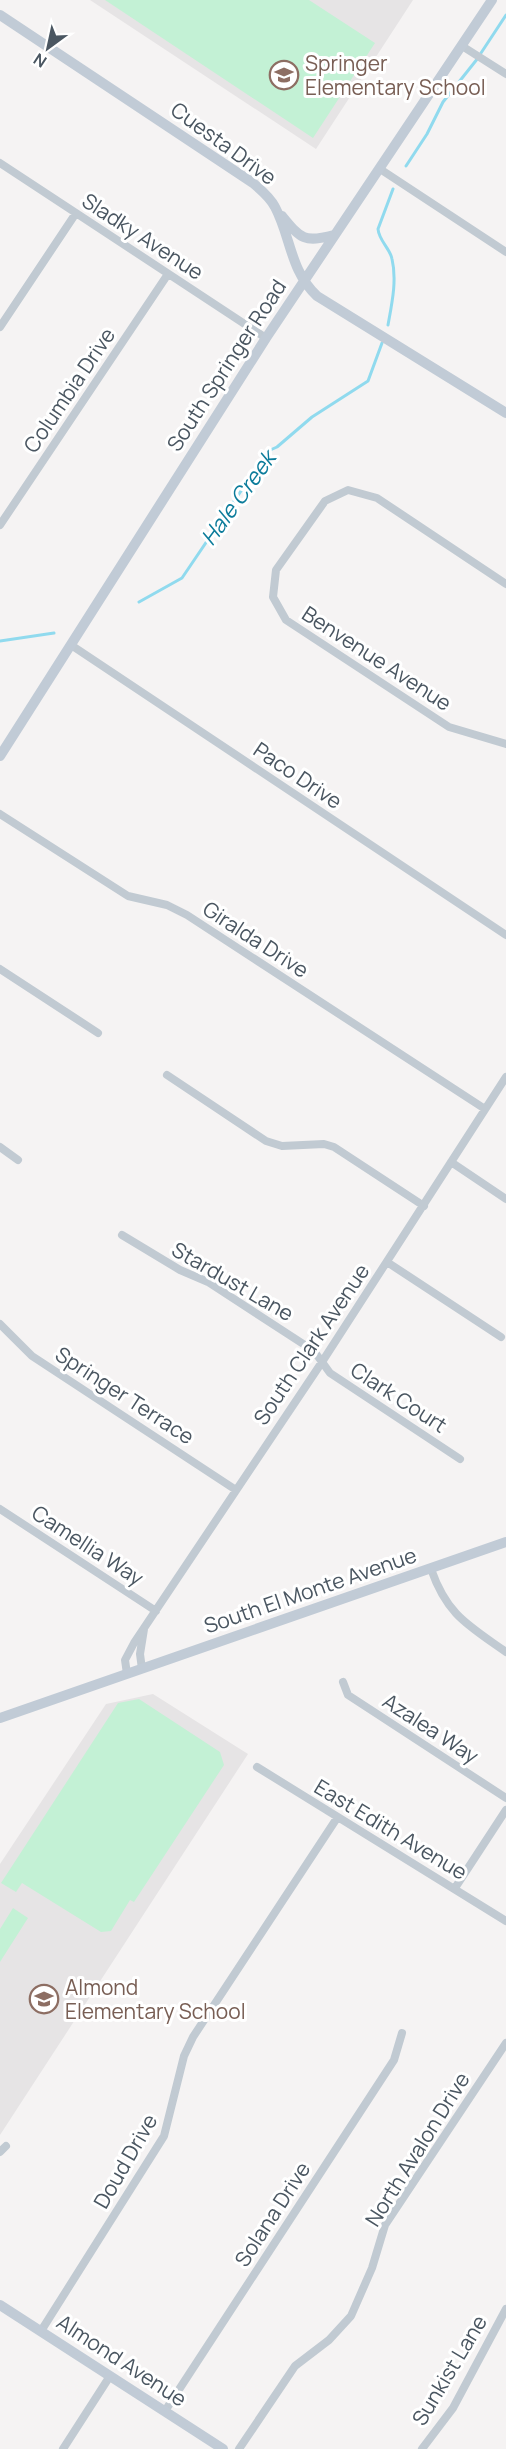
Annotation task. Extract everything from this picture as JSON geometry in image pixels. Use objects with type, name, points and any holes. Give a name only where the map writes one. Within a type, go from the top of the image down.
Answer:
[{"type":"street","name":"South Springer Road","points":[[0,756],[266,338],[492,0]]},
{"type":"street","name":"Cuesta Drive","points":[[0,15],[253,183],[266,194],[275,207],[295,266],[317,296],[506,413]]},
{"type":"street","points":[[462,46],[506,74]]},
{"type":"street","name":"Sladky Avenue","points":[[0,163],[266,338]]},
{"type":"street","points":[[380,170],[506,252]]},
{"type":"street","points":[[275,207],[295,232],[302,237],[314,240],[334,235]]},
{"type":"street","points":[[0,327],[76,213]]},
{"type":"street","name":"Columbia Drive","points":[[0,525],[168,274]]},
{"type":"street","name":"Benvenue Avenue","points":[[506,584],[377,498],[348,490],[325,501],[276,570],[273,597],[286,620],[449,727],[506,744]]},
{"type":"street","name":"Paco Drive","points":[[70,645],[506,935]]},
{"type":"street","name":"Giralda Drive","points":[[0,814],[128,896],[168,905],[187,915],[485,1109]]},
{"type":"street","points":[[0,969],[98,1033]]},
{"type":"street","points":[[167,1075],[266,1141],[282,1146],[324,1144],[334,1147],[424,1206]]},
{"type":"street","name":"South Clark Avenue","points":[[126,1674],[125,1660],[144,1629],[322,1362],[506,1077]]},
{"type":"street","points":[[0,1148],[18,1160]]},
{"type":"street","points":[[451,1162],[506,1199]]},
{"type":"street","name":"Stardust Lane","points":[[122,1235],[159,1259],[217,1288],[314,1351],[322,1362]]},
{"type":"street","points":[[387,1262],[501,1336]]},
{"type":"street","name":"Springer Terrace","points":[[0,1324],[32,1356],[236,1490]]},
{"type":"street","name":"Clark Court","points":[[322,1362],[330,1373],[460,1459]]},
{"type":"street","name":"Camellia Way","points":[[0,1509],[156,1611]]},
{"type":"street","name":"South El Monte Avenue","points":[[0,1718],[506,1542]]},
{"type":"street","points":[[431,1569],[439,1591],[449,1608],[468,1625],[506,1652]]},
{"type":"street","name":"South Clark Avenue","points":[[142,1669],[140,1654],[144,1629]]},
{"type":"street","name":"Azalea Way","points":[[343,1682],[348,1695],[506,1798]]},
{"type":"street","name":"East Edith Avenue","points":[[257,1767],[506,1921]]},
{"type":"street","points":[[454,1888],[506,1810]]},
{"type":"street","name":"Doud Drive","points":[[41,2331],[164,2136],[184,2056],[194,2037],[337,1818]]},
{"type":"street","name":"Solana Drive","points":[[165,2411],[394,2060],[402,2033]]},
{"type":"street","name":"North Avalon Drive","points":[[239,2449],[295,2366],[329,2340],[351,2316],[372,2268],[386,2226],[506,2043]]},
{"type":"street","points":[[0,2152],[6,2145]]},
{"type":"street","name":"Almond Avenue","points":[[0,2305],[223,2449]]},
{"type":"street","name":"Sunkist Lane","points":[[422,2449],[453,2408],[506,2309]]},
{"type":"street","points":[[63,2449],[110,2376]]},
{"type":"shaded area","name":"Springer Elementary School","points":[[90,0],[413,0],[316,149]]},
{"type":"shaded area","name":"Almond Elementary School","points":[[153,1694],[248,1754],[0,2135],[0,1864],[106,1704]]},
{"type":"green space","name":"Springer Elementary School","points":[[105,0],[309,0],[375,43],[313,138]]},
{"type":"green space","points":[[139,1699],[220,1752],[224,1765],[134,1902],[130,1900],[111,1931],[101,1932],[22,1883],[16,1892],[1,1883],[118,1703]]},
{"type":"green space","points":[[13,1908],[28,1918],[0,1962],[0,1929]]},
{"type":"waterway","name":"Hale Creek","points":[[481,53],[506,15]]},
{"type":"waterway","name":"Hale Creek","points":[[406,166],[427,134],[443,102],[478,58]]},
{"type":"waterway","name":"Hale Creek","points":[[388,325],[394,275],[391,255],[378,229],[393,189]]},
{"type":"waterway","name":"Hale Creek","points":[[139,602],[182,578],[268,451],[277,447],[312,417],[368,381],[382,343]]},
{"type":"waterway","name":"Hale Creek","points":[[0,641],[54,633]]},
{"type":"place","name":"Springer Elementary School","points":[[284,75]]},
{"type":"place","name":"Almond Elementary School","points":[[44,1999]]}]
